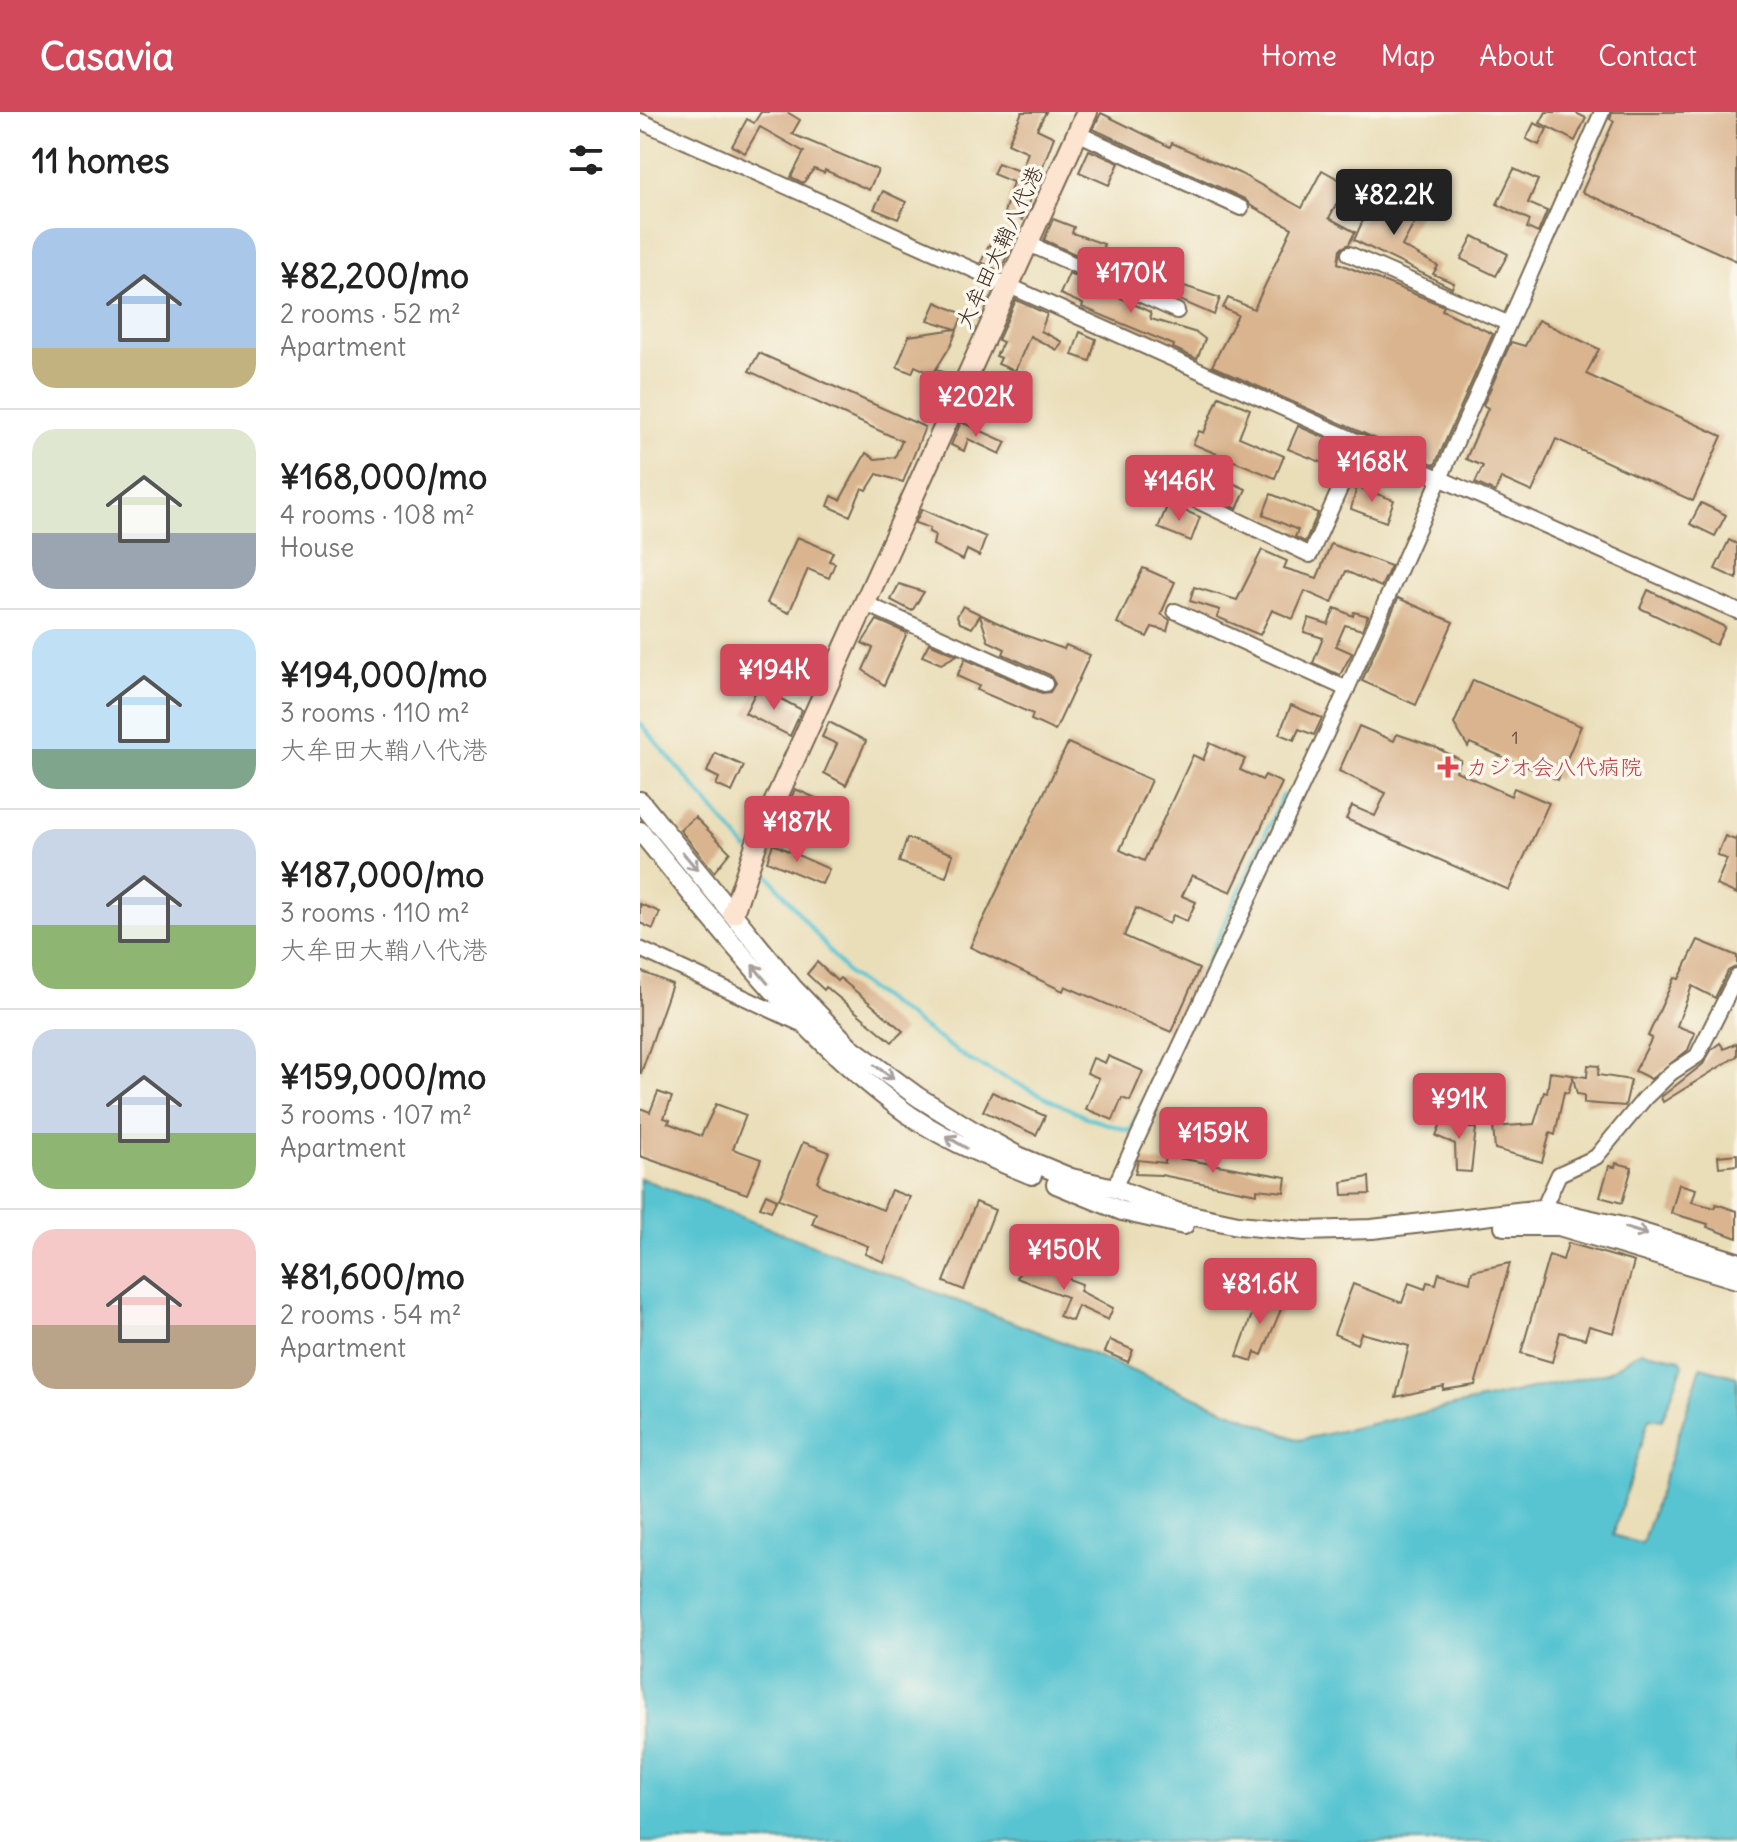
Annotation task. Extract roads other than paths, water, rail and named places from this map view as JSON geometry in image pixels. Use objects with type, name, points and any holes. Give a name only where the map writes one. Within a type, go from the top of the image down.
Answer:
[{"type":"main road","name":"大牟田大鞘八代港","points":[[733,913],[758,839],[1087,112]]},
{"type":"street","points":[[1114,1188],[1347,689],[1602,112]]},
{"type":"street","points":[[640,121],[1737,611]]},
{"type":"street","points":[[1077,133],[1241,208]]},
{"type":"street","points":[[1027,243],[1177,311]]},
{"type":"street","points":[[1349,254],[1507,323]]},
{"type":"street","points":[[1181,493],[1310,555],[1361,442]]},
{"type":"street","points":[[864,603],[1045,684]]},
{"type":"street","points":[[1175,611],[1347,689]]},
{"type":"street","points":[[640,801],[793,988],[850,1047],[918,1097],[1018,1156],[1071,1178],[1114,1188],[1176,1212],[1238,1225],[1305,1231],[1372,1229],[1543,1209],[1623,1227],[1737,1262]]},
{"type":"street","points":[[640,831],[802,1024],[898,1107],[969,1149],[1122,1211],[1208,1231],[1285,1239],[1382,1237],[1519,1224],[1559,1226],[1737,1279]]},
{"type":"street","points":[[640,949],[850,1047]]},
{"type":"street","points":[[1543,1209],[1559,1174],[1596,1157],[1645,1098],[1671,1073],[1697,1056],[1737,976]]},
{"type":"water","points":[[640,1178],[1048,1336],[1299,1440],[1608,1372],[1641,1351],[1680,1359],[1683,1365],[1662,1420],[1649,1418],[1613,1535],[1642,1544],[1701,1367],[1737,1377],[1737,1842],[640,1842]]},
{"type":"waterway","points":[[640,723],[747,849]]},
{"type":"waterway","points":[[758,862],[848,974],[969,1060],[1088,1118],[1130,1131],[1283,795]]},
{"type":"place","name":"カジオ会八代病院","points":[[1448,767]]}]
